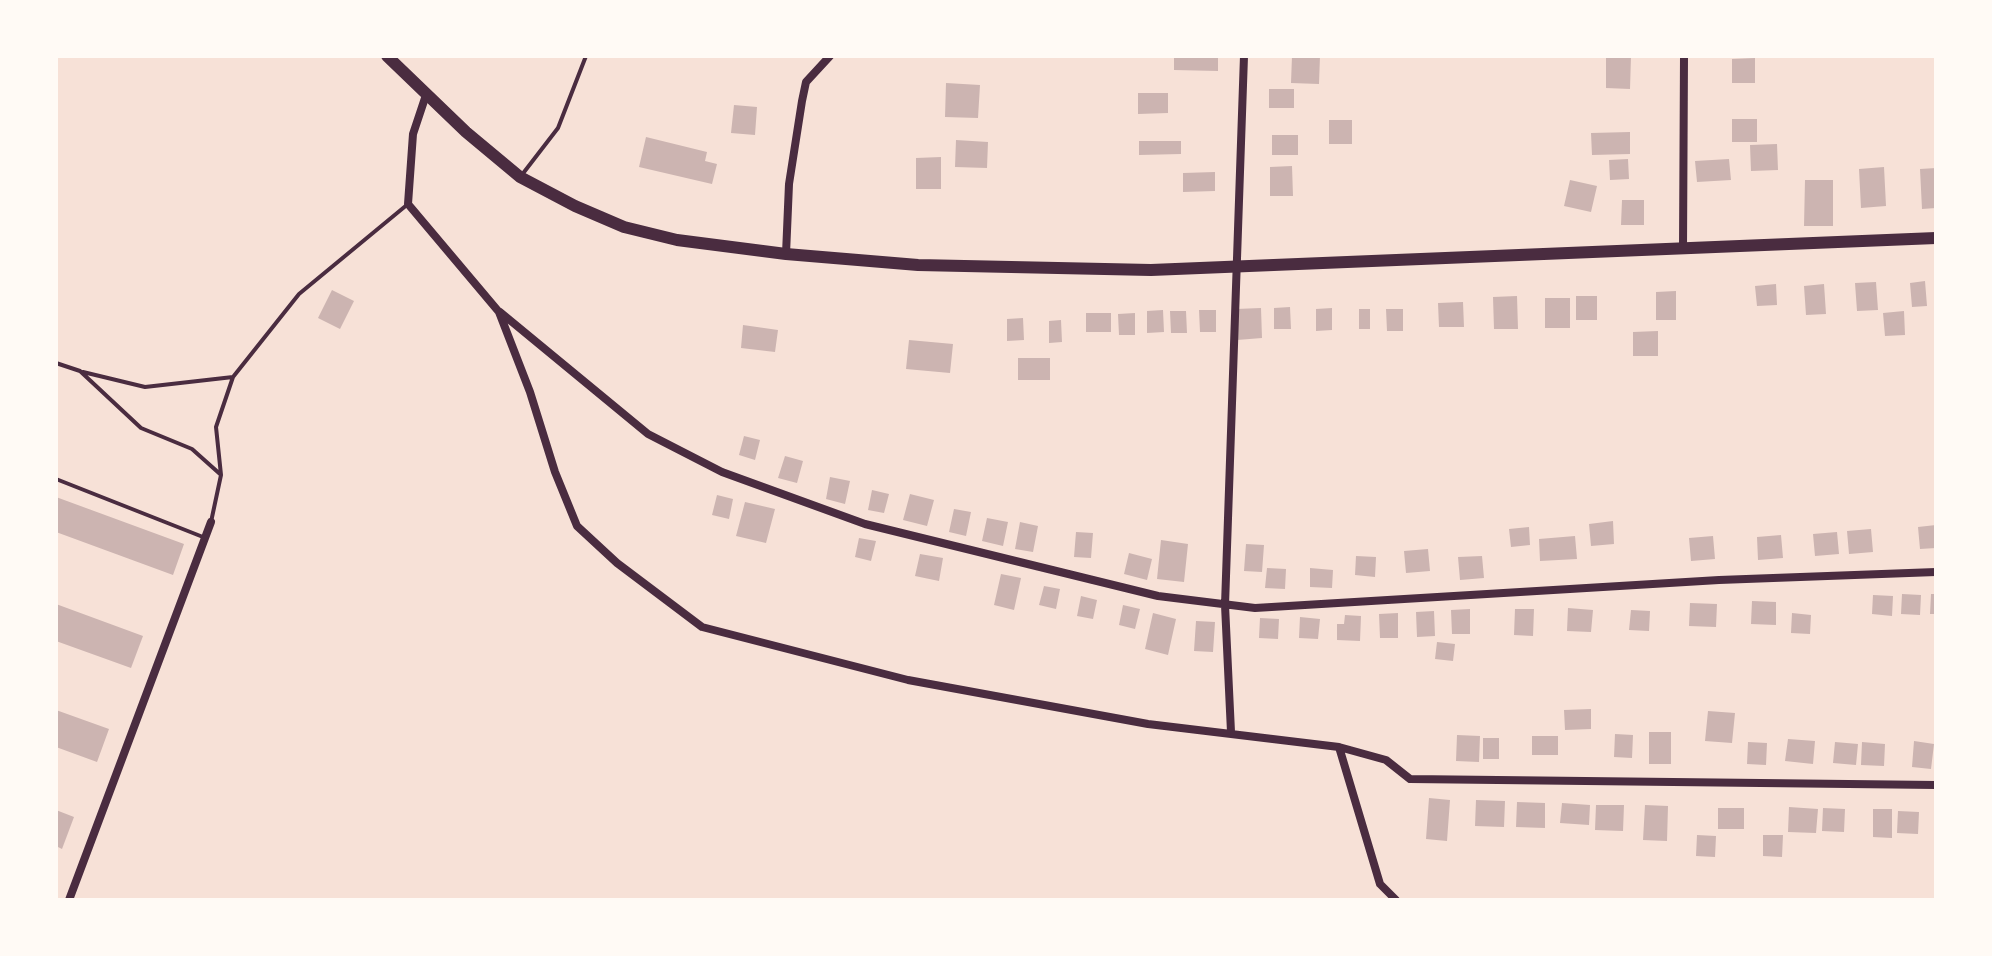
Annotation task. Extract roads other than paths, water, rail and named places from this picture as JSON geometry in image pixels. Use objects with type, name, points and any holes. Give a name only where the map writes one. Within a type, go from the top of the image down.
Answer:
[{"type":"main road","points":[[387,56],[426,95],[520,177],[624,227],[677,240],[786,254],[1041,270],[1234,267],[1936,238]]},
{"type":"street","points":[[786,254],[789,184],[806,82],[830,56]]},
{"type":"street","points":[[1231,732],[1225,605],[1234,267],[1244,56]]},
{"type":"street","points":[[1683,248],[1684,56]]},
{"type":"street","points":[[426,95],[413,134],[408,204],[499,312],[648,434],[722,472],[865,524],[1158,596],[1255,608],[1703,581],[1936,572]]},
{"type":"street","points":[[499,312],[577,526],[617,563],[702,627],[908,680],[1148,724],[1339,747],[1386,760],[1410,779],[1936,785]]},
{"type":"street","points":[[69,900],[211,522]]},
{"type":"street","points":[[1339,747],[1380,884],[1396,900]]},
{"type":"lane","points":[[520,177],[558,128],[586,56]]},
{"type":"lane","points":[[211,522],[221,475],[216,427],[233,377],[299,294],[408,204]]},
{"type":"lane","points":[[56,363],[145,387],[233,377]]},
{"type":"lane","points":[[80,371],[141,428],[192,449],[221,475]]},
{"type":"lane","points":[[56,479],[203,537]]}]
